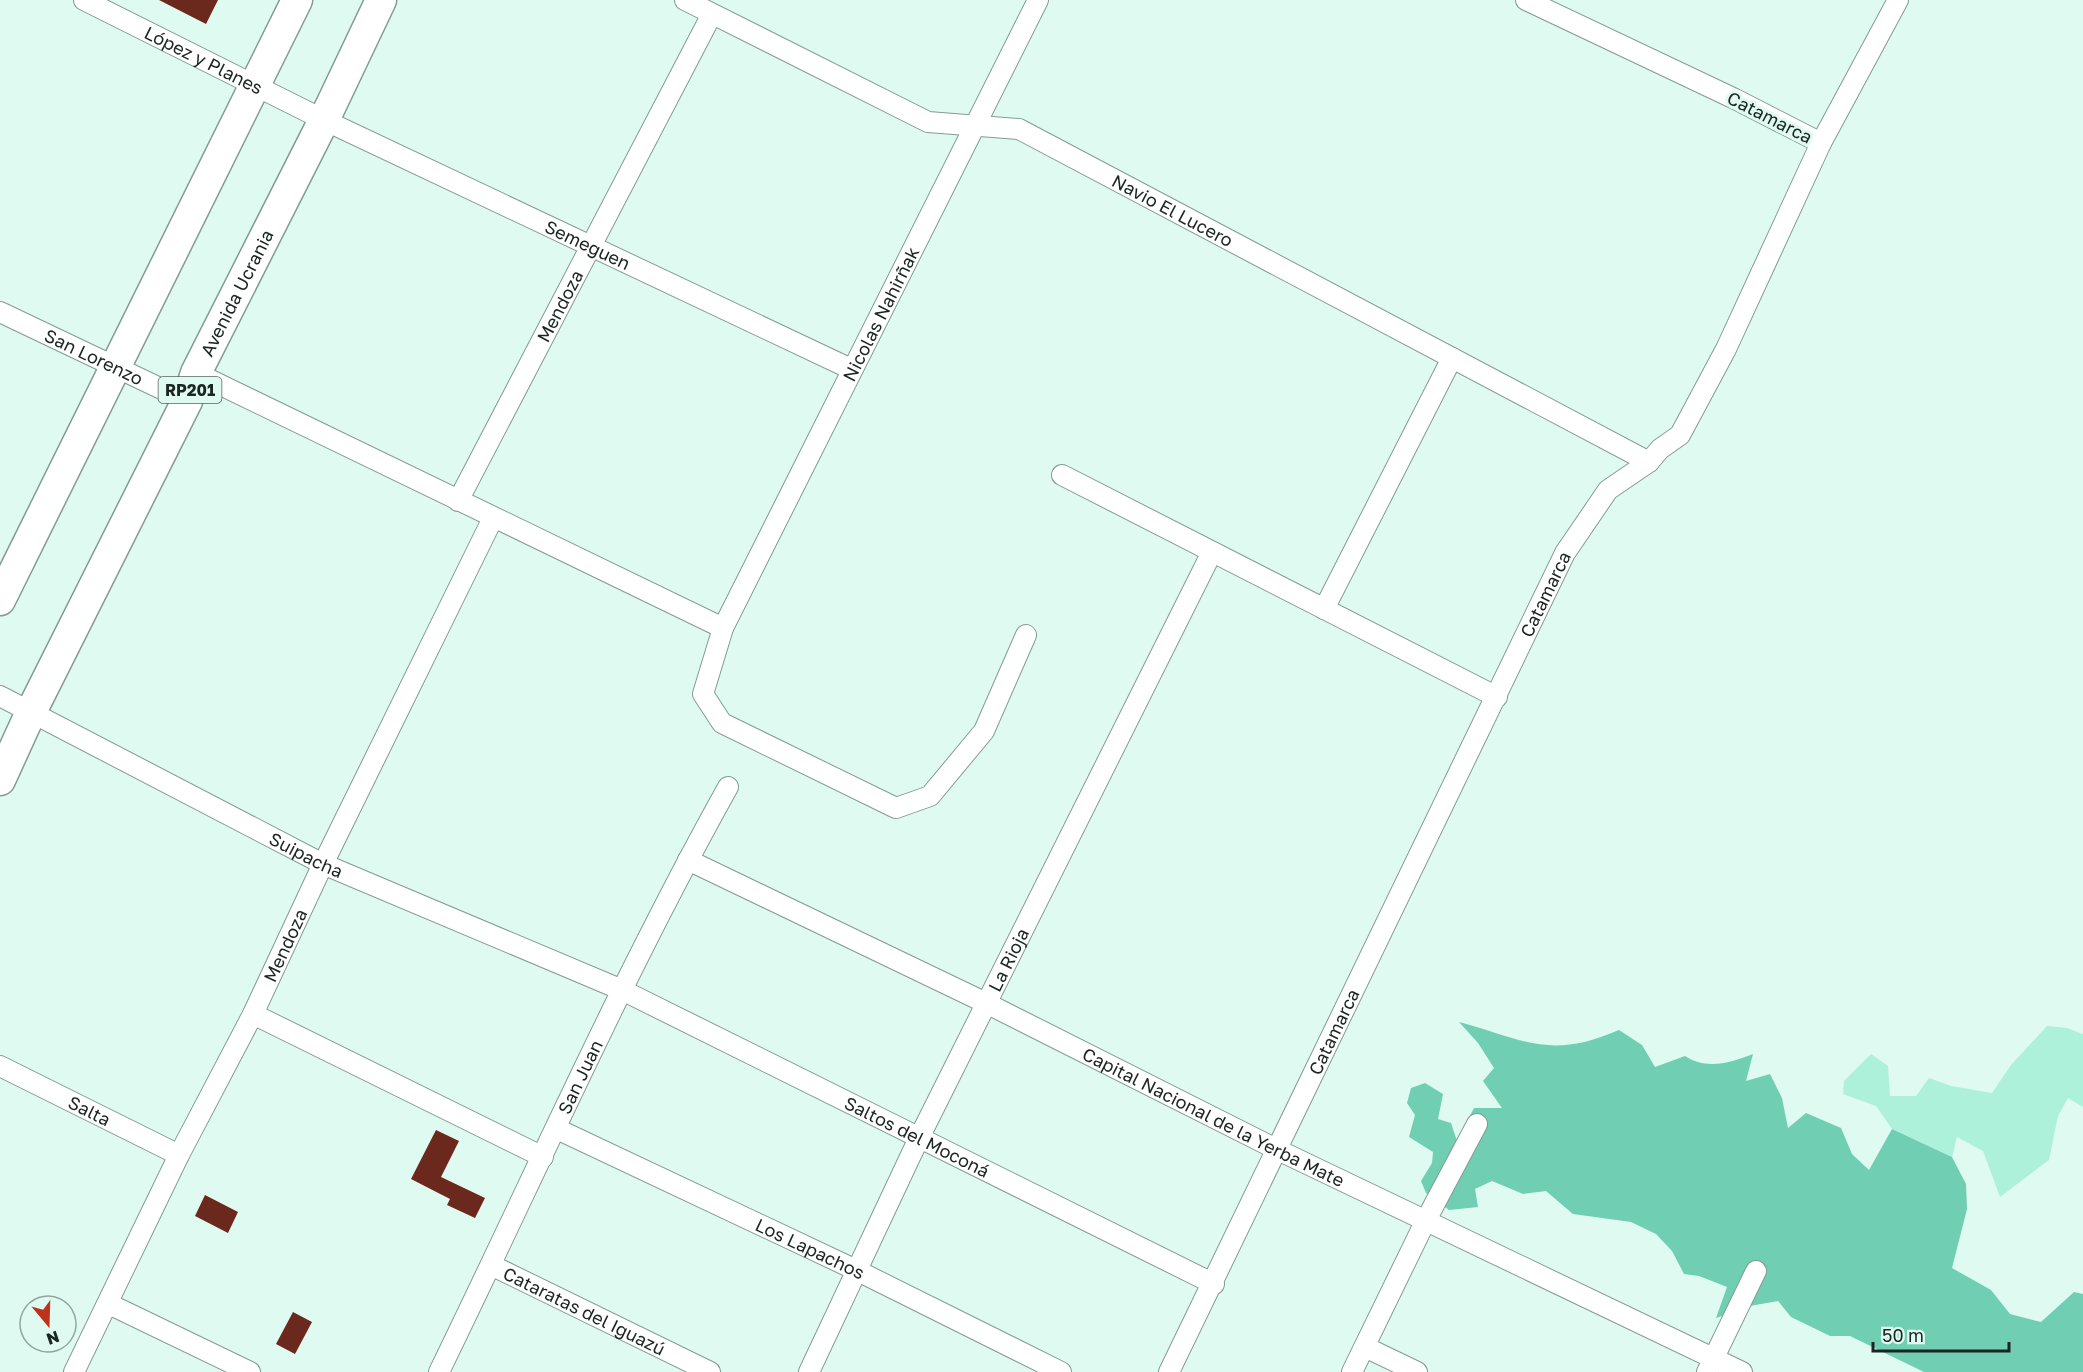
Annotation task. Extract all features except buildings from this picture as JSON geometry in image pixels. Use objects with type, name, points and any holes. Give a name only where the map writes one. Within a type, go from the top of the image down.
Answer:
[{"type":"main road","points":[[0,600],[297,0]]},
{"type":"main road","name":"Avenida Ucrania","points":[[0,780],[31,712],[187,401],[196,373],[324,120],[381,0]]},
{"type":"street","name":"López y Planes","points":[[84,0],[324,120]]},
{"type":"street","name":"Navio El Lucero","points":[[685,0],[928,122],[1019,129],[1649,462]]},
{"type":"street","name":"Nicolas Nahirñak","points":[[1026,635],[984,731],[930,796],[896,808],[722,723],[703,694],[723,628],[1038,0]]},
{"type":"street","name":"Catamarca","points":[[1169,1372],[1214,1284],[1565,554],[1608,490],[1649,462],[1660,449],[1680,435],[1726,349],[1821,143],[1735,99],[1526,0]]},
{"type":"street","points":[[1821,143],[1898,0]]},
{"type":"street","name":"Mendoza","points":[[458,501],[712,14]]},
{"type":"street","name":"Semeguen","points":[[324,120],[851,369]]},
{"type":"street","name":"San Lorenzo","points":[[0,312],[187,401]]},
{"type":"street","points":[[1324,609],[1452,358]]},
{"type":"street","points":[[196,373],[723,628]]},
{"type":"street","points":[[1062,476],[1497,697]]},
{"type":"street","name":"Mendoza","points":[[74,1372],[109,1304],[179,1155],[253,1014],[323,864],[493,518]]},
{"type":"street","name":"La Rioja","points":[[809,1372],[919,1137],[1212,552]]},
{"type":"street","name":"Suipacha","points":[[0,696],[323,864],[622,990]]},
{"type":"street","name":"San Juan","points":[[439,1372],[622,990],[687,860],[728,787]]},
{"type":"street","name":"Capital Nacional de la Yerba Mate","points":[[687,860],[986,1003],[1278,1150],[1426,1220],[1710,1365],[1742,1372]]},
{"type":"street","name":"Saltos del Moconá","points":[[622,990],[1214,1284]]},
{"type":"street","points":[[253,1014],[543,1157]]},
{"type":"street","name":"Salta","points":[[0,1066],[179,1155]]},
{"type":"street","points":[[1352,1372],[1426,1220],[1478,1124]]},
{"type":"street","name":"Los Lapachos","points":[[557,1129],[856,1270],[1061,1372]]},
{"type":"street","name":"Cataratas del Iguazú","points":[[491,1265],[710,1372]]},
{"type":"street","points":[[1710,1365],[1756,1271]]},
{"type":"street","points":[[109,1304],[250,1372]]},
{"type":"street","points":[[1365,1347],[1417,1372]]},
{"type":"green space","points":[[1459,1022],[1520,1040],[1555,1045],[1574,1044],[1619,1030],[1642,1045],[1655,1067],[1685,1056],[1701,1063],[1718,1064],[1753,1054],[1746,1081],[1770,1074],[1782,1098],[1788,1128],[1806,1113],[1841,1128],[1852,1154],[1869,1170],[1892,1129],[1952,1157],[1966,1184],[1967,1209],[1952,1268],[1991,1290],[2010,1314],[2041,1322],[2074,1292],[2083,1294],[2083,1372],[1924,1372],[1850,1336],[1830,1336],[1791,1317],[1778,1301],[1750,1306],[1716,1318],[1727,1287],[1699,1276],[1684,1274],[1672,1251],[1656,1234],[1631,1222],[1573,1214],[1546,1191],[1523,1194],[1492,1181],[1475,1189],[1478,1207],[1449,1210],[1426,1193],[1421,1181],[1432,1163],[1433,1152],[1409,1137],[1415,1115],[1407,1103],[1411,1088],[1425,1083],[1443,1094],[1438,1119],[1451,1123],[1457,1141],[1474,1108],[1502,1108],[1483,1081],[1494,1068],[1478,1043]]},
{"type":"green space","points":[[2047,1026],[2067,1028],[2083,1034],[2083,1107],[2068,1098],[2058,1116],[2049,1160],[2000,1197],[1983,1151],[1957,1137],[1952,1157],[1892,1129],[1876,1106],[1843,1094],[1844,1081],[1871,1054],[1888,1066],[1890,1096],[1916,1096],[1929,1078],[1951,1086],[1992,1093],[2011,1065]]}]
